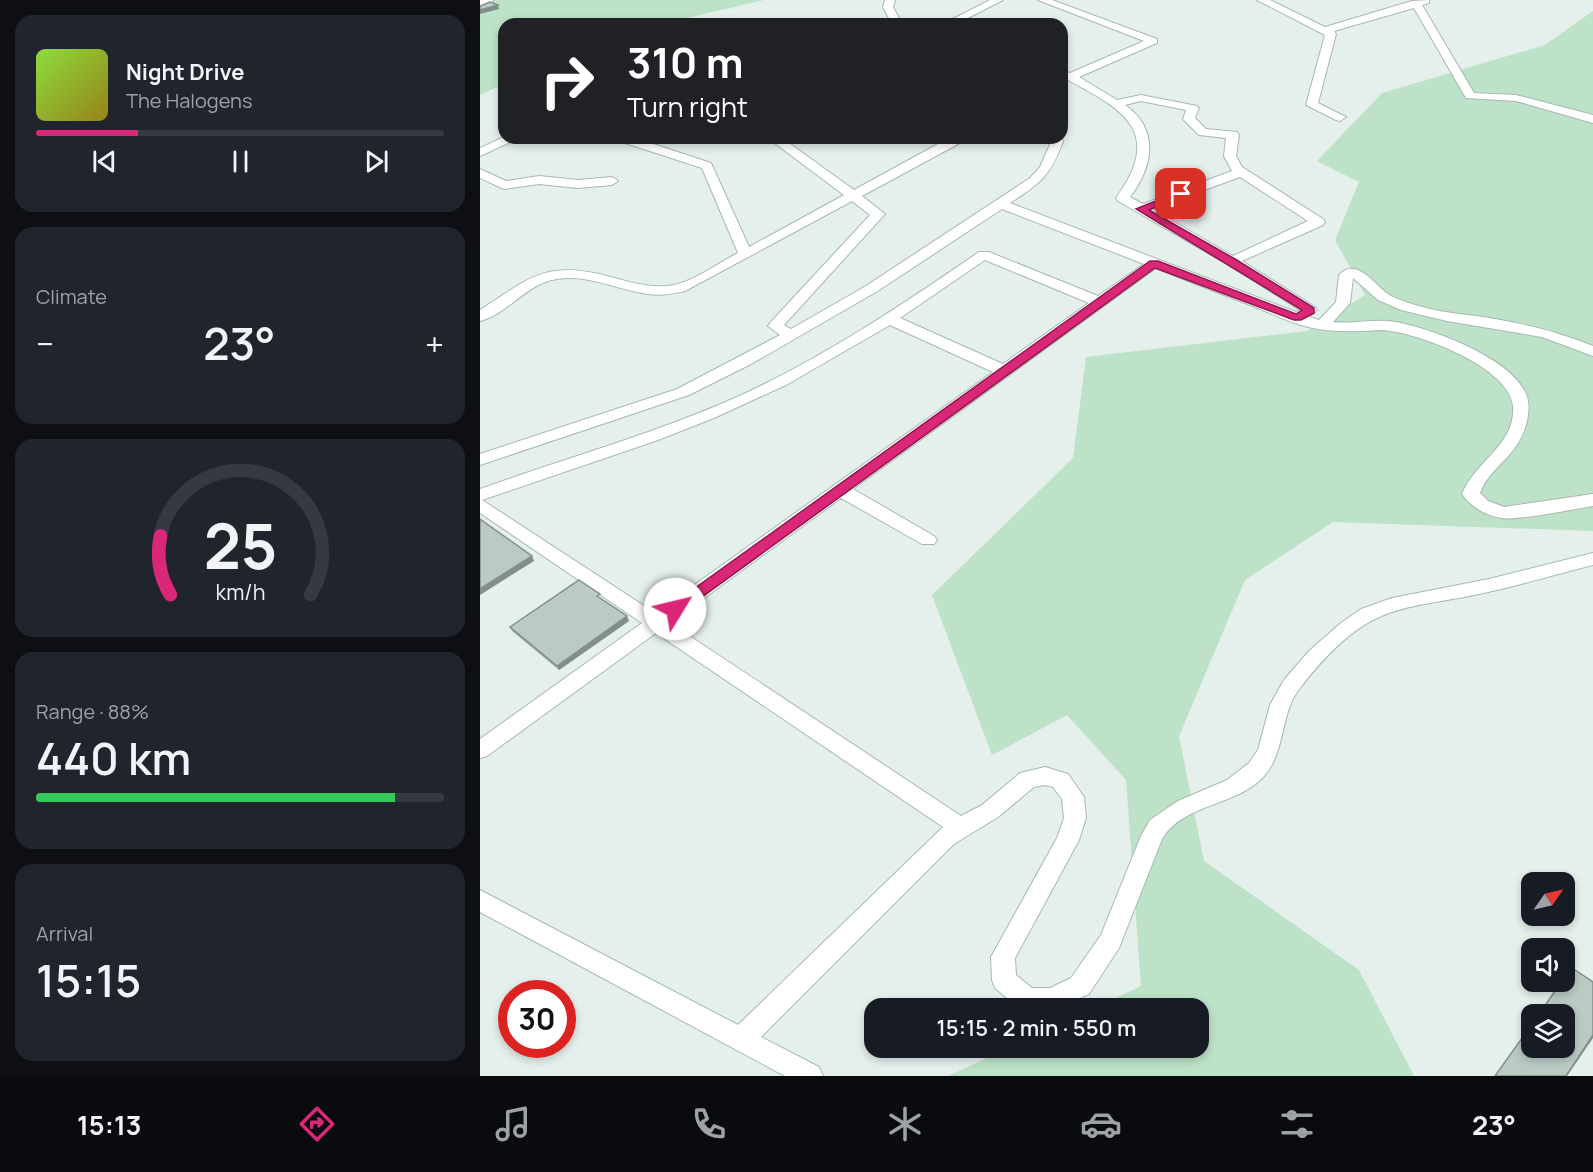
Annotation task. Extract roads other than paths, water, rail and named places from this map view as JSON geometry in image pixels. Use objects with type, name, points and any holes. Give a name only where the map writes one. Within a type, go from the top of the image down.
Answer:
[{"type":"street","points":[[480,4],[488,2],[485,0]]},
{"type":"street","points":[[890,0],[888,7],[894,18]]},
{"type":"street","points":[[960,18],[998,0]]},
{"type":"street","points":[[1043,0],[1153,40],[1068,74]]},
{"type":"street","points":[[1262,0],[1331,34],[1312,105],[1340,117]]},
{"type":"street","points":[[1326,30],[1418,2],[1470,96],[1516,98],[1593,119]]},
{"type":"street","points":[[1068,76],[1132,117],[1142,133],[1145,149],[1143,166],[1123,198],[1232,261],[1310,310],[1298,318]]},
{"type":"street","points":[[1114,104],[1140,98],[1193,108],[1189,118],[1203,132],[1233,135],[1230,156],[1241,172],[1318,222],[1232,261]]},
{"type":"street","points":[[480,152],[499,144]]},
{"type":"street","points":[[641,144],[707,166],[745,254]]},
{"type":"street","points":[[782,144],[878,214],[775,326],[791,335]]},
{"type":"street","points":[[480,316],[550,274],[581,274],[659,292],[674,291],[685,287],[948,144]]},
{"type":"street","points":[[480,460],[683,392],[746,361],[871,289],[1035,181],[1046,168],[1056,144]]},
{"type":"street","points":[[1141,209],[1241,172]]},
{"type":"street","points":[[480,173],[504,185],[539,180],[578,184],[612,182]]},
{"type":"street","points":[[1001,204],[1298,318],[1322,325],[1398,327],[1454,347],[1503,375],[1518,389],[1521,405],[1512,440],[1502,455],[1486,467],[1475,481],[1471,494],[1482,506],[1503,513],[1593,500]]},
{"type":"street","points":[[480,495],[659,435],[709,415],[796,373],[889,319],[984,255],[1100,302]]},
{"type":"street","points":[[480,750],[1154,263]]},
{"type":"street","points":[[1322,325],[1343,303],[1346,275],[1352,273],[1359,275],[1383,297],[1406,307],[1447,318],[1503,324],[1546,333],[1593,351]]},
{"type":"street","points":[[889,319],[1005,371]]},
{"type":"street","points":[[841,490],[928,540]]},
{"type":"street","points":[[480,505],[960,827]]},
{"type":"street","points":[[741,1039],[946,837],[990,811],[1028,779],[1045,776],[1060,780],[1073,797],[1076,818],[1068,840],[1003,957],[1004,980],[1028,1000],[1052,999],[1080,986],[1112,941],[1152,836],[1162,822],[1179,811],[1238,787],[1259,767],[1270,740],[1279,706],[1290,686],[1347,628],[1370,613],[1402,604],[1472,590],[1593,559]]},
{"type":"street","points":[[480,900],[810,1076]]}]
